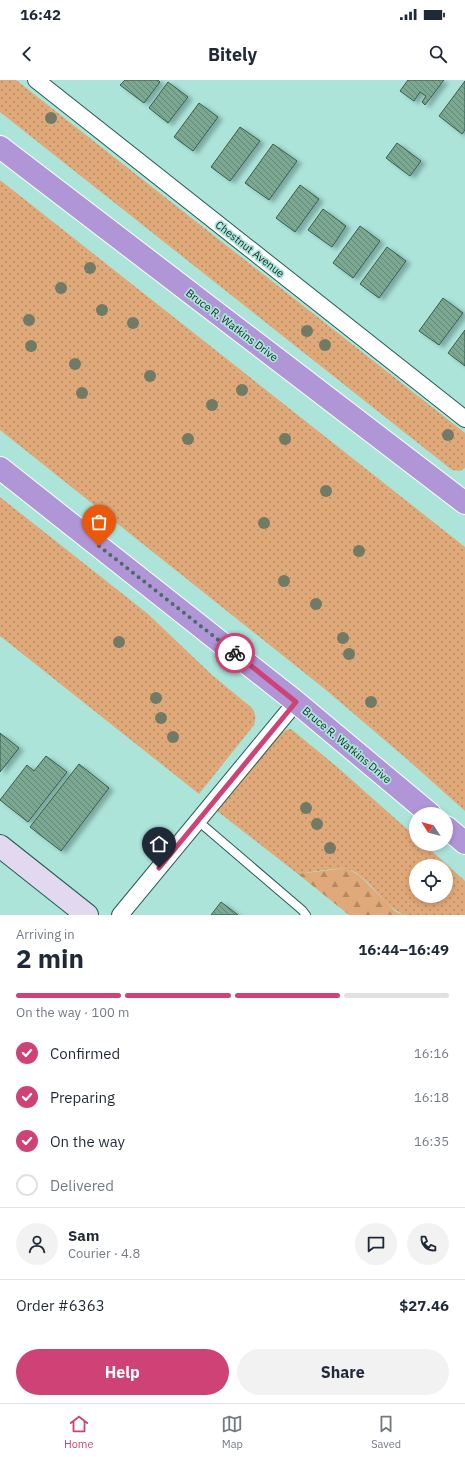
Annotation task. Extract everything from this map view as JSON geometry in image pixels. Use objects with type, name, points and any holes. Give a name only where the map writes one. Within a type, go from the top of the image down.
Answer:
[{"type":"highway","name":"Bruce R. Watkins Drive","points":[[0,147],[465,503]]},
{"type":"highway","name":"Bruce R. Watkins Drive","points":[[0,468],[296,702],[422,807]]},
{"type":"highway","points":[[453,833],[465,843]]},
{"type":"main road","points":[[0,846],[87,915]]},
{"type":"street","name":"Chestnut Avenue","points":[[36,80],[465,419]]},
{"type":"street","points":[[120,915],[296,702]]},
{"type":"lane","points":[[198,821],[306,915]]},
{"type":"green space","points":[[0,80],[16,80],[465,433],[465,468],[460,471],[452,470],[0,112]]},
{"type":"green space","points":[[0,180],[465,547],[465,811],[326,690],[0,430]]},
{"type":"green space","points":[[0,497],[148,614],[212,675],[252,708],[255,716],[254,725],[199,794],[0,636]]},
{"type":"green space","points":[[291,729],[336,766],[409,831],[409,851],[432,851],[441,859],[409,859],[409,903],[453,903],[453,870],[465,881],[465,915],[405,915],[389,905],[363,878],[347,869],[331,869],[298,874],[217,811],[279,735],[286,730]]},
{"type":"green space","points":[[346,868],[360,876],[396,912],[405,915],[349,915],[298,874]]},
{"type":"building","points":[[125,80],[158,80],[160,82],[144,103],[120,85]]},
{"type":"building","points":[[408,80],[444,80],[425,105],[422,102],[426,96],[420,92],[414,101],[400,91]]},
{"type":"building","points":[[465,81],[465,130],[462,134],[439,116]]},
{"type":"building","points":[[168,82],[188,97],[168,123],[149,108]]},
{"type":"building","points":[[199,103],[218,117],[193,151],[174,137]]},
{"type":"building","points":[[240,127],[260,141],[230,181],[211,167]]},
{"type":"building","points":[[397,143],[421,161],[410,176],[386,158]]},
{"type":"building","points":[[273,144],[297,161],[269,200],[245,183]]},
{"type":"building","points":[[300,185],[319,199],[295,232],[276,218]]},
{"type":"building","points":[[323,209],[346,226],[332,247],[308,230]]},
{"type":"building","points":[[360,226],[380,241],[353,278],[333,263]]},
{"type":"building","points":[[387,247],[406,261],[379,298],[360,284]]},
{"type":"building","points":[[443,298],[463,313],[439,345],[419,331]]},
{"type":"building","points":[[465,330],[465,366],[448,353]]},
{"type":"building","points":[[0,733],[19,748],[0,772]]},
{"type":"building","points":[[46,756],[67,772],[28,822],[0,800],[27,765],[34,771]]},
{"type":"building","points":[[79,764],[109,788],[61,851],[30,827]]},
{"type":"building","points":[[221,902],[238,915],[211,915]]},
{"type":"way so far","points":[[99,546],[235,653]]},
{"type":"route","points":[[159,868],[296,702],[235,653]]}]
